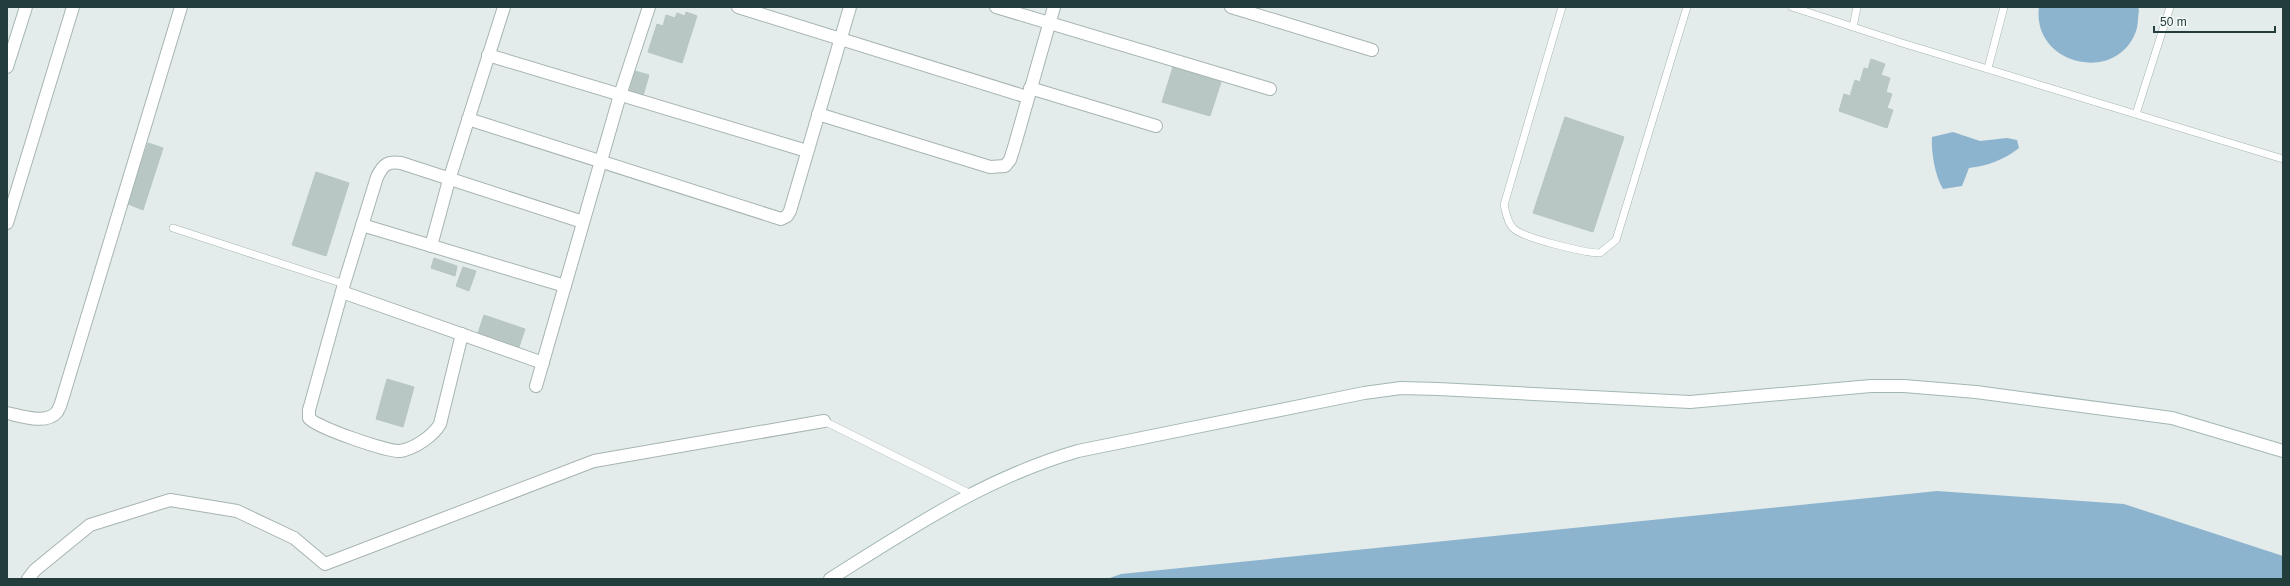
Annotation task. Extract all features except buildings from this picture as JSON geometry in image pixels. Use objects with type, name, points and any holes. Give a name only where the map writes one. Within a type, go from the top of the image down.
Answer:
[{"type":"street","points":[[7,68],[26,7]]},
{"type":"street","points":[[7,222],[73,7]]},
{"type":"street","points":[[7,413],[36,419],[49,417],[57,412],[62,400],[181,7]]},
{"type":"street","points":[[431,246],[449,180],[504,7]]},
{"type":"street","points":[[536,386],[620,94],[649,7]]},
{"type":"street","points":[[738,7],[841,39],[1028,92],[1156,126]]},
{"type":"street","points":[[468,119],[781,219],[787,216],[790,211],[850,7]]},
{"type":"street","points":[[996,7],[1270,89]]},
{"type":"street","points":[[818,114],[990,167],[999,168],[1005,166],[1010,160],[1028,92],[1054,7]]},
{"type":"street","points":[[1231,7],[1372,50]]},
{"type":"street","points":[[488,55],[807,151]]},
{"type":"street","points":[[462,334],[440,424],[432,435],[406,450],[398,451],[320,427],[309,418],[309,410],[343,288],[382,166],[391,162],[401,163],[449,180],[583,222]]},
{"type":"street","points":[[362,225],[565,286]]},
{"type":"street","points":[[343,288],[543,364]]},
{"type":"street","points":[[830,579],[941,509],[1015,472],[1078,451],[1364,393],[1401,388],[1438,388],[1690,402],[1871,386],[1904,386],[1976,392],[2172,418],[2283,451]]},
{"type":"street","points":[[28,579],[35,570],[90,525],[170,500],[237,511],[294,538],[325,564],[594,461],[824,421]]},
{"type":"lane","points":[[1562,7],[1504,205],[1507,218],[1513,228],[1523,234],[1589,253],[1600,253],[1616,240],[1687,7]]},
{"type":"lane","points":[[1792,7],[2283,159]]},
{"type":"lane","points":[[1853,27],[1857,7]]},
{"type":"lane","points":[[1988,68],[2004,7]]},
{"type":"lane","points":[[2136,114],[2170,7]]},
{"type":"lane","points":[[173,228],[343,288]]},
{"type":"lane","points":[[824,421],[971,494]]},
{"type":"water","points":[[2039,7],[2138,7],[2137,28],[2128,46],[2113,57],[2096,62],[2079,61],[2062,55],[2049,43],[2040,27]]},
{"type":"water","points":[[1953,132],[1980,141],[2007,138],[2017,140],[2019,148],[1995,162],[1969,168],[1962,186],[1943,189],[1934,164],[1932,137]]},
{"type":"water","points":[[1937,491],[2124,504],[2283,556],[2283,579],[1107,579],[1121,574]]}]
